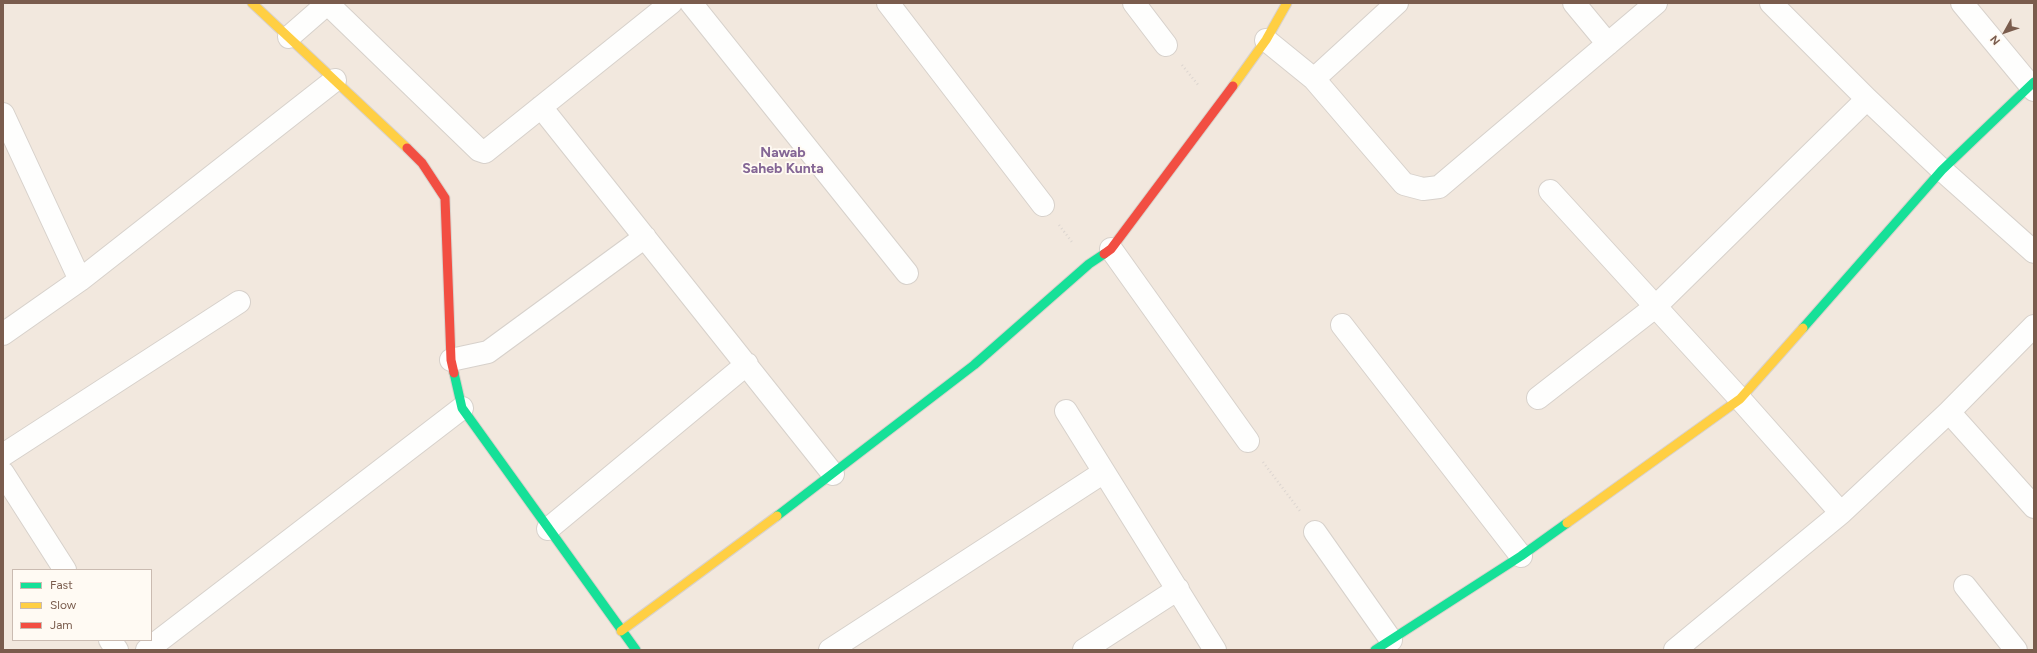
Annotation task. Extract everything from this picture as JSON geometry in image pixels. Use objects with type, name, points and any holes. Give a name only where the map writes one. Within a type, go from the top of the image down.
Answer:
[{"type":"street","points":[[252,3],[422,163],[445,198],[451,360],[462,408],[636,650]]},
{"type":"street","points":[[289,37],[328,3],[479,150],[485,152],[670,3]]},
{"type":"street","points":[[691,3],[906,273]]},
{"type":"street","points":[[888,3],[1043,205]]},
{"type":"street","points":[[1134,3],[1166,45]]},
{"type":"street","points":[[622,631],[833,474],[974,365],[1089,264],[1111,249],[1266,40],[1287,3]]},
{"type":"street","points":[[1314,79],[1397,3]]},
{"type":"street","points":[[1574,3],[1608,44]]},
{"type":"street","points":[[1266,40],[1314,79],[1404,184],[1423,189],[1438,186],[1656,3]]},
{"type":"street","points":[[1771,3],[1942,170],[2034,252]]},
{"type":"street","points":[[1315,532],[1383,645],[1521,556],[1740,399],[1942,170],[2033,86],[1962,3]]},
{"type":"street","points":[[5,328],[80,280],[335,80]]},
{"type":"street","points":[[1538,398],[1655,307],[1868,99]]},
{"type":"street","points":[[541,106],[833,474]]},
{"type":"street","points":[[3,114],[80,280]]},
{"type":"street","points":[[1550,191],[1740,399],[1841,514]]},
{"type":"street","points":[[451,360],[488,352],[645,237]]},
{"type":"street","points":[[1111,249],[1248,441]]},
{"type":"street","points":[[3,455],[239,302]]},
{"type":"street","points":[[1342,325],[1521,556]]},
{"type":"street","points":[[1675,650],[1841,514],[1949,412],[2034,326]]},
{"type":"street","points":[[548,529],[746,364]]},
{"type":"street","points":[[147,650],[462,408]]},
{"type":"street","points":[[1066,411],[1178,588],[1215,650]]},
{"type":"street","points":[[1949,412],[2034,507]]},
{"type":"street","points":[[830,650],[1104,472]]},
{"type":"street","points":[[3,473],[65,569]]},
{"type":"street","points":[[1965,586],[2016,650]]},
{"type":"street","points":[[1084,650],[1178,588]]},
{"type":"street","points":[[111,641],[117,650]]},
{"type":"path","points":[[1166,45],[1217,108]]},
{"type":"path","points":[[1043,205],[1089,264]]},
{"type":"path","points":[[1248,441],[1315,532]]},
{"type":"shaded area","points":[[3,3],[2034,3],[2034,650],[3,650]]},
{"type":"traffic: fast","points":[[1803,328],[1942,170],[2034,82]]},
{"type":"traffic: fast","points":[[777,516],[974,365],[1089,264],[1104,254]]},
{"type":"traffic: fast","points":[[454,373],[462,408],[636,650]]},
{"type":"traffic: fast","points":[[1375,650],[1521,556],[1567,523]]},
{"type":"traffic: slow","points":[[252,3],[407,148]]},
{"type":"traffic: slow","points":[[1233,86],[1266,40],[1287,3]]},
{"type":"traffic: slow","points":[[1567,523],[1740,399],[1803,328]]},
{"type":"traffic: slow","points":[[621,631],[777,516]]},
{"type":"traffic: jam","points":[[1104,254],[1111,249],[1233,86]]},
{"type":"traffic: jam","points":[[407,148],[422,163],[445,198],[451,360],[454,373]]},
{"type":"district","name":"Nawab Saheb Kunta","points":[[783,162]]}]
